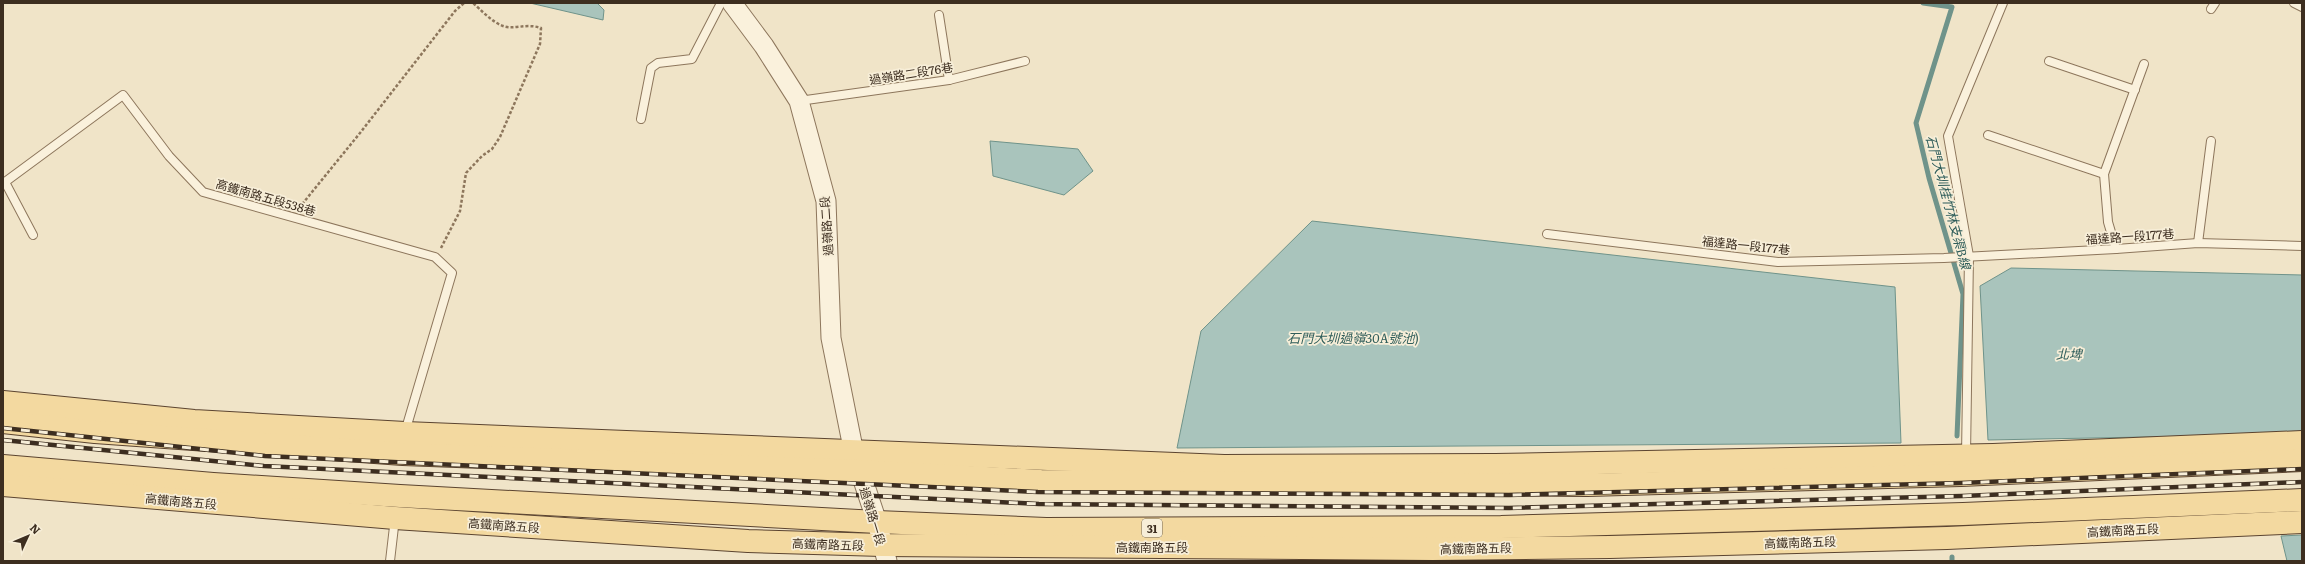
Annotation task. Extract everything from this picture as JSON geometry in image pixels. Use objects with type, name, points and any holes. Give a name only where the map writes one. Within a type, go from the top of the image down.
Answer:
[{"type":"main road","points":[[3,402],[194,421],[475,436],[856,462],[1040,481],[1550,485],[1962,475],[2302,460]]},
{"type":"main road","points":[[95,432],[194,421]]},
{"type":"main road","points":[[3,422],[95,432],[403,454],[566,460],[1224,466],[1496,465],[1966,456],[2302,442]]},
{"type":"main road","points":[[475,436],[566,460]]},
{"type":"main road","points":[[1704,482],[1795,459]]},
{"type":"main road","name":"高鐵南路五段","points":[[3,466],[213,484],[877,522],[1046,529],[1501,527],[1956,515],[2302,500]]},
{"type":"main road","points":[[123,497],[213,484]]},
{"type":"main road","name":"高鐵南路五段","points":[[3,485],[123,497],[395,518],[748,541],[884,553],[1610,547],[1947,538],[2302,522]]},
{"type":"main road","points":[[1501,527],[1610,547]]},
{"type":"street","name":"過嶺路二段","points":[[732,3],[764,46],[799,102],[826,201],[831,338],[856,462]]},
{"type":"street","name":"過嶺路一段","points":[[856,462],[877,522],[884,553]]},
{"type":"lane","points":[[641,119],[651,68],[658,63],[692,59],[721,3]]},
{"type":"lane","points":[[1966,456],[1969,256],[1948,136],[2002,3]]},
{"type":"lane","points":[[2294,3],[2302,7]]},
{"type":"lane","points":[[939,15],[949,80]]},
{"type":"lane","name":"過嶺路二段76巷","points":[[799,102],[949,80],[1025,61]]},
{"type":"lane","points":[[2049,61],[2135,90]]},
{"type":"lane","points":[[2116,249],[2108,222],[2104,174],[2144,64]]},
{"type":"lane","name":"高鐵南路五段538巷","points":[[33,235],[5,182],[123,95],[169,156],[204,192],[435,257],[452,272],[405,433]]},
{"type":"lane","points":[[1988,135],[2104,174]]},
{"type":"lane","points":[[2198,243],[2211,140]]},
{"type":"lane","name":"福達路一段177巷","points":[[1547,234],[1778,262],[1944,258],[2198,243],[2302,246]]},
{"type":"lane","points":[[390,561],[395,518]]},
{"type":"path","points":[[291,217],[360,133],[455,11],[464,3]]},
{"type":"path","points":[[435,257],[449,235],[460,211],[466,173],[482,156],[492,149],[500,137],[540,44],[541,28],[530,24],[518,27],[503,26],[473,3]]},
{"type":"water","points":[[530,3],[597,3],[604,10],[603,20]]},
{"type":"water","points":[[990,141],[1078,149],[1093,171],[1064,195],[993,176]]},
{"type":"water","name":"石門大圳過嶺30A號池)","points":[[1312,221],[1895,287],[1901,443],[1177,448],[1201,331]]},
{"type":"water","name":"北埤","points":[[2011,268],[2302,275],[2302,434],[1988,440],[1980,286]]},
{"type":"water","points":[[2302,535],[2302,561],[2287,561],[2281,536]]},
{"type":"waterway","name":"石門大圳桂竹林支渠B線","points":[[1923,3],[1952,7],[1916,123],[1929,178],[1963,294],[1957,436]]},
{"type":"railway","points":[[3,428],[265,456],[1038,492],[1509,495],[1961,483],[2302,469]]},
{"type":"railway","points":[[3,440],[264,466],[1039,504],[1509,508],[1962,496],[2302,482]]}]
